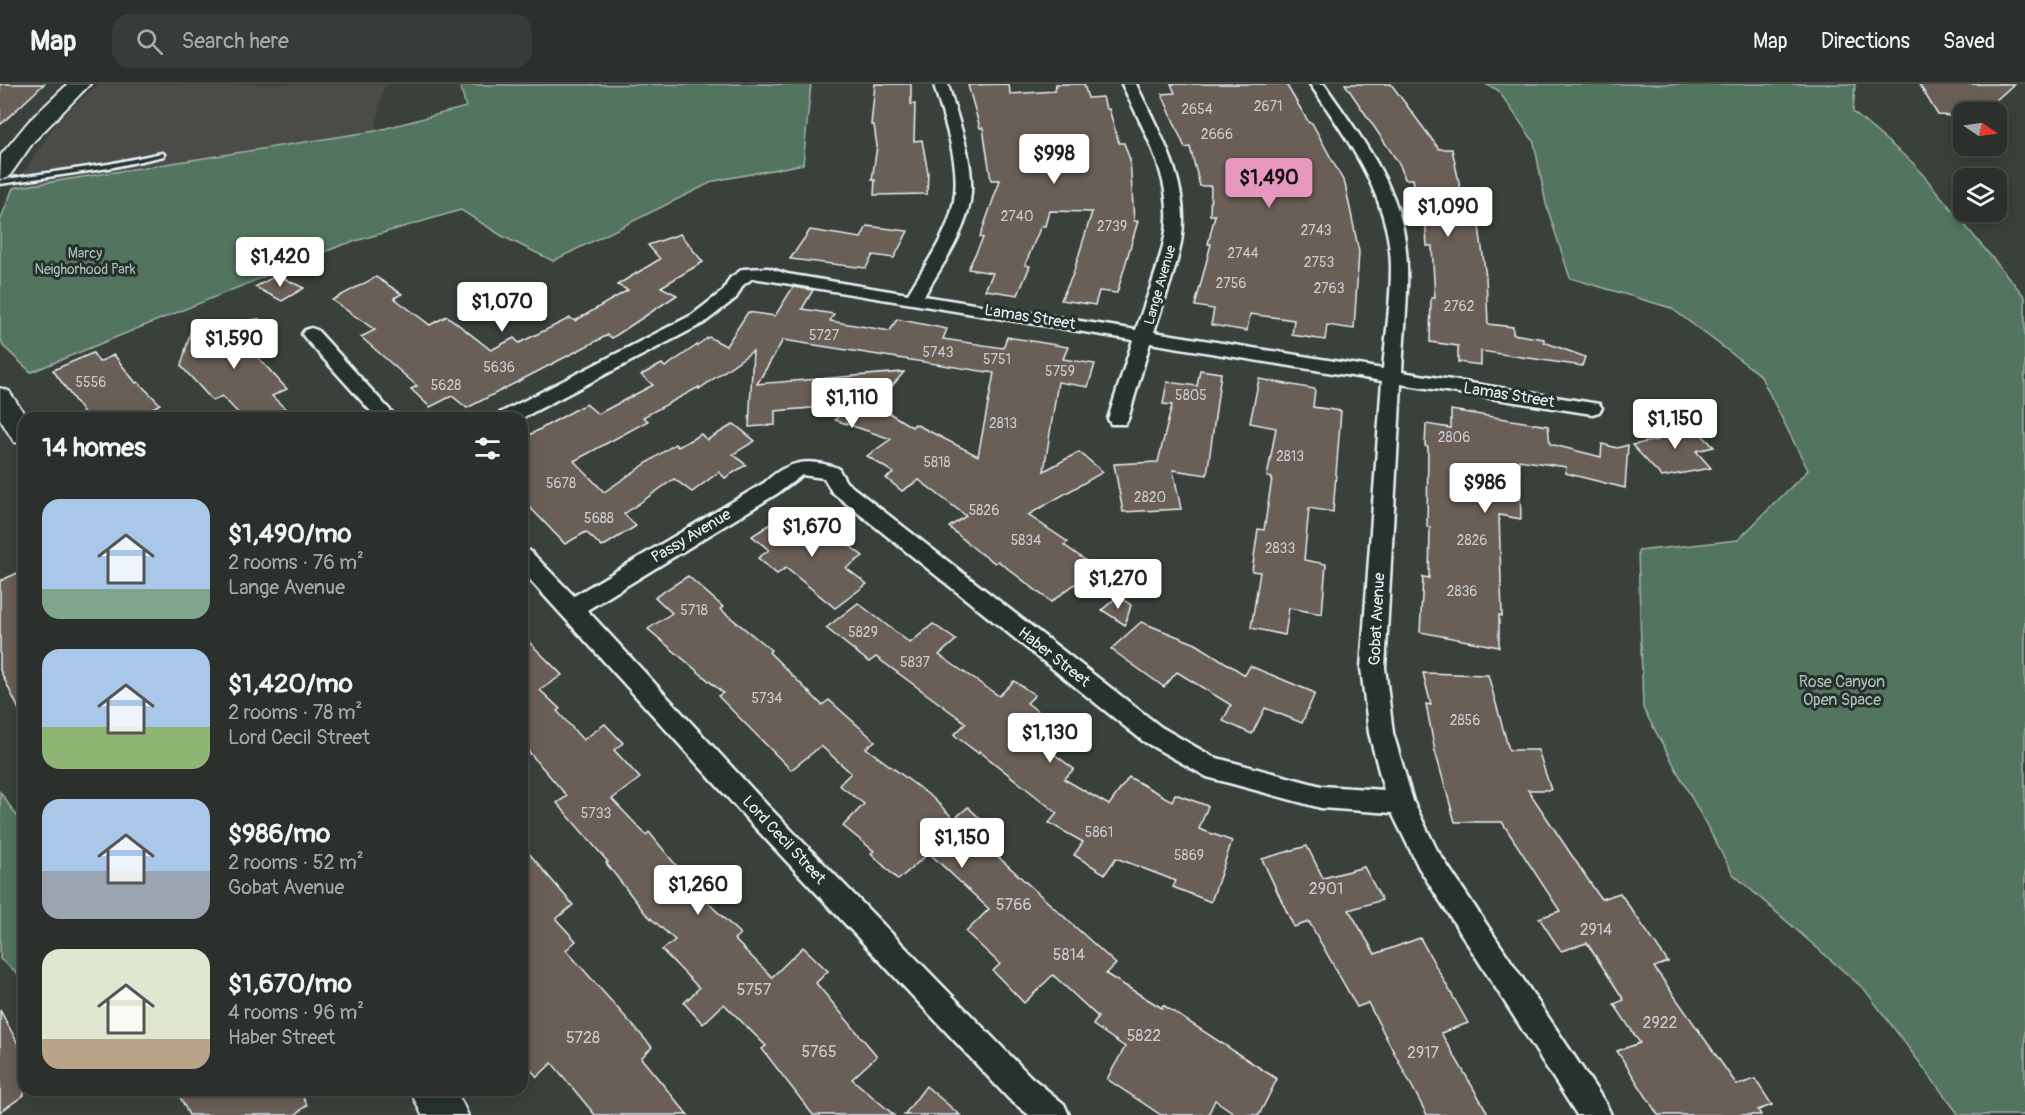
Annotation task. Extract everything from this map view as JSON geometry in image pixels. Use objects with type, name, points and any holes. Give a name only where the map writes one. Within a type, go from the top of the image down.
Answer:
[{"type":"street","points":[[0,173],[5,155],[44,115],[80,84]]},
{"type":"street","points":[[914,298],[956,221],[963,194],[960,162],[941,84]]},
{"type":"street","name":"Lange Avenue","points":[[1118,419],[1174,236],[1174,203],[1167,165],[1130,84]]},
{"type":"street","name":"Gobat Avenue","points":[[1317,84],[1359,145],[1380,183],[1394,223],[1399,267],[1373,668],[1381,733],[1400,802],[1428,859],[1595,1115]]},
{"type":"street","name":"Lamas Street","points":[[519,412],[698,320],[730,294],[736,282],[749,273],[768,273],[783,279],[914,298],[1592,408]]},
{"type":"street","points":[[311,334],[382,412]]},
{"type":"street","points":[[0,396],[18,425]]},
{"type":"street","name":"Haber Street","points":[[810,465],[831,473],[839,487],[1152,734],[1207,766],[1321,796],[1400,802]]},
{"type":"street","name":"Passy Avenue","points":[[572,608],[771,488],[786,473],[810,465]]},
{"type":"street","name":"Lord Cecil Street","points":[[528,563],[572,608],[757,812],[1020,1089],[1053,1115]]},
{"type":"street","points":[[435,1096],[446,1115]]},
{"type":"lane","points":[[0,182],[109,166],[162,154]]},
{"type":"shaded area","points":[[99,84],[388,84],[384,86],[375,131],[13,188],[58,120]]},
{"type":"green space","name":"Marcy Neighorhood Park","points":[[811,84],[803,164],[714,181],[553,261],[502,236],[461,210],[342,245],[31,372],[3,346],[0,336],[0,221],[13,188],[375,131],[466,107],[460,85]]},
{"type":"green space","name":"Rose Canyon Open Space","points":[[1485,84],[1855,84],[1853,112],[1913,163],[1953,211],[1953,222],[1962,222],[2025,297],[2025,1115],[1959,1115],[1865,990],[1733,874],[1643,708],[1638,551],[1738,540],[1808,470],[1760,375],[1671,308],[1570,278],[1546,204],[1534,142],[1498,90]]},
{"type":"green space","points":[[0,792],[18,818],[18,974],[0,959]]},
{"type":"building","points":[[0,84],[44,84],[0,125]]},
{"type":"building","points":[[875,84],[911,84],[911,104],[915,104],[914,141],[922,140],[928,173],[927,194],[874,195],[875,180],[872,180],[877,146],[874,125],[871,125]]},
{"type":"building","points":[[1009,84],[1010,94],[1055,91],[1056,84],[1084,84],[1088,98],[1103,97],[1119,143],[1124,143],[1130,160],[1134,221],[1138,221],[1117,293],[1099,291],[1095,305],[1061,300],[1073,274],[1092,212],[1049,211],[1045,226],[1041,226],[1025,265],[1030,266],[1018,295],[985,290],[993,273],[968,269],[983,238],[980,237],[1000,180],[991,180],[983,128],[980,128],[968,85]]},
{"type":"building","points":[[1171,84],[1286,84],[1309,123],[1312,123],[1345,184],[1359,252],[1354,329],[1327,325],[1325,340],[1292,335],[1294,320],[1250,314],[1247,331],[1211,325],[1214,309],[1195,306],[1211,244],[1208,244],[1215,215],[1210,215],[1211,186],[1200,186],[1190,147],[1185,148],[1162,94],[1175,93]]},
{"type":"building","points":[[1345,84],[1391,84],[1439,149],[1452,149],[1465,211],[1477,212],[1486,277],[1488,324],[1513,327],[1513,334],[1544,339],[1544,342],[1585,357],[1582,366],[1481,351],[1481,365],[1458,362],[1458,346],[1430,342],[1431,298],[1435,298],[1432,246],[1427,246],[1425,217],[1420,216],[1413,179],[1405,179],[1400,165]]},
{"type":"building","points":[[1919,84],[2014,84],[1994,102],[1953,102],[1953,116],[1938,115]]},
{"type":"building","points":[[867,226],[908,231],[894,258],[873,255],[866,268],[790,259],[810,230],[861,238]]},
{"type":"building","points":[[680,234],[703,262],[661,287],[677,295],[612,338],[608,335],[467,408],[452,396],[430,407],[411,389],[417,386],[361,337],[375,330],[332,300],[376,277],[402,294],[394,298],[430,325],[447,316],[491,350],[514,338],[519,343],[570,318],[575,321],[628,290],[617,285],[660,259],[648,245]]},
{"type":"building","points":[[277,275],[304,288],[282,301],[255,287]]},
{"type":"building","points":[[793,287],[813,290],[802,309],[834,314],[830,321],[890,331],[897,319],[947,329],[943,339],[1003,348],[1007,337],[1068,347],[1063,359],[1095,364],[1088,387],[1058,382],[1044,471],[1079,452],[1103,472],[1028,515],[1068,542],[1064,545],[1096,568],[1051,602],[998,561],[995,563],[976,550],[949,527],[966,516],[919,480],[902,491],[886,478],[894,473],[867,456],[891,439],[835,420],[848,405],[775,411],[775,425],[749,427],[753,351],[699,389],[699,387],[643,417],[648,421],[574,461],[604,492],[675,444],[678,447],[701,434],[707,440],[734,424],[755,441],[733,454],[746,465],[725,478],[719,472],[692,492],[674,479],[624,514],[636,526],[602,547],[586,532],[565,544],[528,505],[528,436],[586,404],[598,414],[653,385],[641,375],[662,364],[665,367],[709,337],[726,346],[748,312],[775,316]],"holes":[[[783,340],[994,373],[978,456],[915,424],[912,427],[876,405],[904,372],[757,384]]]},
{"type":"building","points":[[259,319],[252,351],[287,389],[272,396],[289,412],[237,412],[222,396],[213,401],[181,366],[191,330]]},
{"type":"building","points":[[93,353],[99,362],[114,355],[136,383],[138,382],[160,404],[151,409],[154,412],[83,412],[53,370]]},
{"type":"building","points":[[1200,370],[1221,373],[1207,475],[1173,470],[1181,509],[1123,512],[1114,464],[1158,462],[1172,405],[1163,404],[1167,382],[1197,386]]},
{"type":"building","points":[[1259,379],[1315,389],[1313,407],[1341,411],[1333,512],[1309,508],[1304,560],[1326,564],[1322,614],[1289,608],[1285,635],[1251,628],[1260,572],[1252,571],[1258,529],[1264,530],[1272,478],[1267,477],[1276,428],[1250,423]]},
{"type":"building","points":[[1451,410],[1548,426],[1550,444],[1601,457],[1602,444],[1617,448],[1628,445],[1625,488],[1565,473],[1566,467],[1519,460],[1521,519],[1499,515],[1502,616],[1499,615],[1499,647],[1420,632],[1423,577],[1429,578],[1430,527],[1427,527],[1426,424],[1451,428]]},
{"type":"building","points":[[1689,422],[1714,447],[1696,451],[1711,468],[1662,477],[1632,445],[1657,440],[1648,429]]},
{"type":"building","points":[[783,516],[802,531],[820,519],[838,533],[835,535],[863,556],[846,568],[867,584],[835,608],[786,568],[777,574],[758,558],[769,550],[752,536]]},
{"type":"building","points":[[18,573],[18,708],[0,670],[0,581]]},
{"type":"building","points":[[688,576],[723,607],[720,609],[771,650],[769,652],[822,705],[829,700],[875,741],[866,748],[933,798],[954,819],[968,807],[995,833],[983,843],[1116,964],[1106,974],[1162,1008],[1163,1005],[1277,1079],[1259,1115],[1237,1115],[1215,1100],[1208,1115],[1161,1115],[1107,1079],[1125,1047],[1093,1025],[1098,1017],[1053,975],[1024,1003],[993,971],[1000,964],[966,932],[989,909],[929,853],[898,880],[871,853],[874,851],[843,826],[864,804],[839,785],[851,773],[821,746],[791,770],[718,696],[723,693],[648,629],[672,613],[655,597]]},
{"type":"building","points":[[1118,596],[1131,605],[1125,625],[1102,610]]},
{"type":"building","points":[[858,603],[910,643],[933,624],[956,640],[939,655],[999,696],[1014,681],[1035,695],[1027,703],[1064,731],[1046,748],[1074,769],[1064,779],[1109,805],[1129,777],[1172,801],[1175,794],[1208,806],[1199,829],[1232,841],[1211,902],[1173,887],[1176,881],[1116,858],[1105,874],[1074,855],[1083,842],[1049,823],[1057,813],[979,751],[978,753],[954,735],[966,723],[876,657],[869,662],[826,628]]},
{"type":"building","points":[[1141,622],[1196,644],[1245,675],[1250,666],[1315,693],[1302,723],[1265,708],[1252,734],[1223,721],[1231,705],[1177,672],[1164,687],[1111,649]]},
{"type":"building","points":[[528,641],[562,675],[540,690],[560,709],[557,711],[583,740],[605,724],[623,743],[614,750],[640,778],[612,799],[646,835],[649,832],[688,880],[686,881],[740,934],[734,939],[772,977],[803,947],[828,971],[816,983],[877,1056],[852,1079],[894,1115],[813,1115],[762,1049],[766,1046],[724,1004],[703,1024],[684,1003],[699,988],[662,950],[675,940],[645,913],[606,863],[608,862],[557,803],[567,796],[528,751]]},
{"type":"building","points":[[1423,673],[1488,675],[1509,750],[1538,750],[1551,790],[1528,790],[1601,899],[1620,893],[1668,962],[1654,967],[1737,1085],[1755,1079],[1772,1105],[1758,1110],[1761,1115],[1658,1115],[1617,1051],[1640,1043],[1614,1004],[1624,1000],[1587,943],[1561,951],[1539,918],[1560,911],[1502,822],[1455,822],[1435,751],[1426,704],[1431,705]]},
{"type":"building","points":[[1307,846],[1323,878],[1364,867],[1382,900],[1349,910],[1375,954],[1420,938],[1468,1023],[1441,1033],[1489,1115],[1427,1115],[1368,1003],[1357,1007],[1309,922],[1294,927],[1262,859]]},
{"type":"building","points":[[528,852],[573,905],[556,919],[576,941],[566,950],[652,1047],[641,1058],[688,1115],[595,1115],[552,1063],[537,1077],[528,1066]]},
{"type":"building","points":[[0,1010],[18,1044],[18,1096],[23,1096],[0,1112]]},
{"type":"building","points":[[926,1086],[960,1115],[904,1115]]},
{"type":"building","points":[[302,1096],[307,1105],[295,1115],[189,1115],[180,1097]]}]
